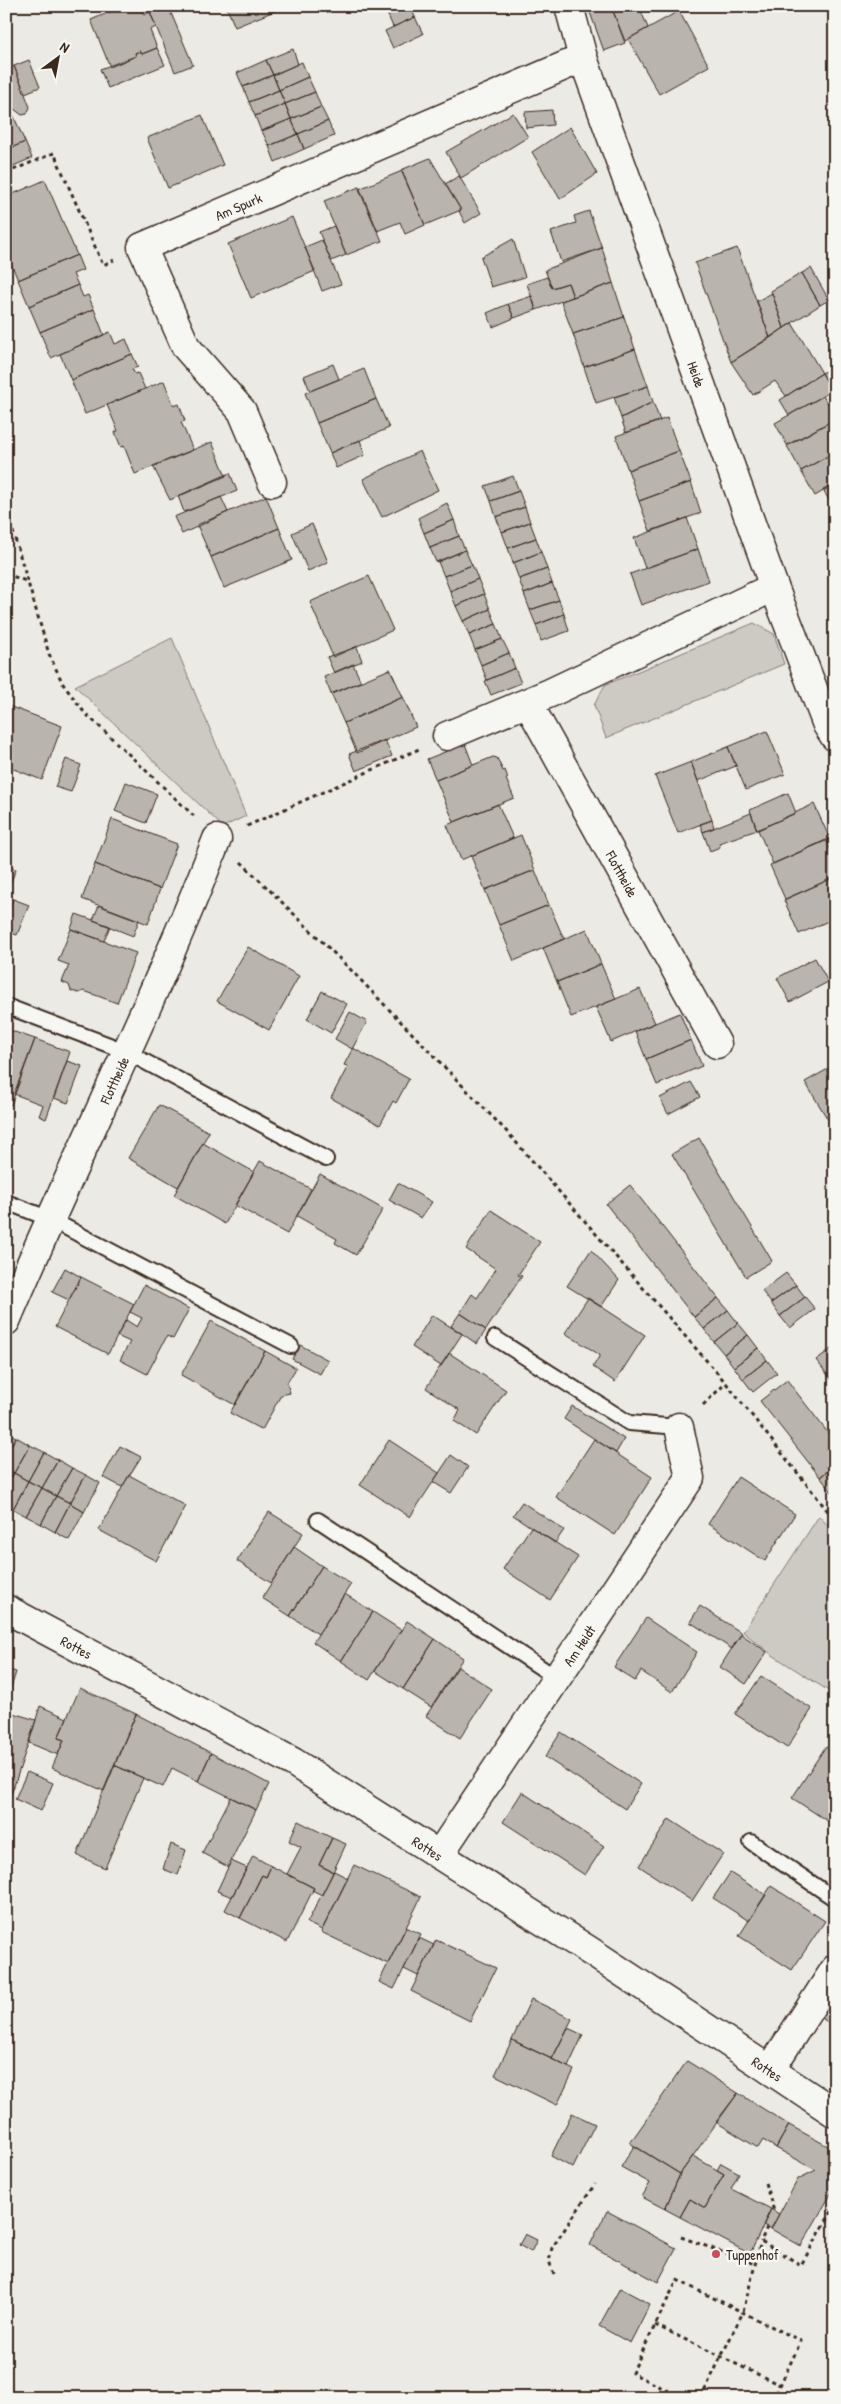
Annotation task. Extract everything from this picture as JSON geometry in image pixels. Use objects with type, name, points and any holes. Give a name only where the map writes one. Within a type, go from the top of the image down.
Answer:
[{"type":"street","name":"Heide","points":[[569,6],[583,58],[774,587],[827,725],[835,737]]},
{"type":"street","name":"Am Spurk","points":[[142,247],[583,58]]},
{"type":"street","points":[[142,247],[186,347],[242,411],[272,482]]},
{"type":"street","points":[[447,736],[528,703],[774,587]]},
{"type":"street","name":"Flottheide","points":[[528,703],[717,1044]]},
{"type":"street","name":"Flottheide","points":[[6,1321],[50,1218],[195,896],[217,839]]},
{"type":"street","name":"Am Heidt","points":[[439,1855],[558,1679],[690,1478],[680,1427]]},
{"type":"street","name":"Rottes","points":[[6,1609],[293,1762],[835,2113]]},
{"type":"street","points":[[770,2070],[835,1969]]},
{"type":"lane","points":[[6,1006],[125,1051],[326,1159]]},
{"type":"lane","points":[[6,1202],[50,1218],[292,1346]]},
{"type":"lane","points":[[495,1338],[629,1423],[680,1427]]},
{"type":"lane","points":[[318,1520],[558,1679]]},
{"type":"lane","points":[[751,1842],[835,1899]]},
{"type":"path","points":[[6,173],[54,153],[103,266],[142,247]]},
{"type":"path","points":[[6,508],[26,581],[52,662],[73,699],[352,971],[508,1133],[726,1383],[835,1520]]},
{"type":"path","points":[[6,574],[26,581]]},
{"type":"path","points":[[217,839],[447,736]]},
{"type":"path","points":[[765,2183],[774,2211]]},
{"type":"path","points":[[554,2274],[549,2262],[552,2248],[595,2184]]},
{"type":"path","points":[[761,2241],[801,2265],[835,2206]]},
{"type":"path","points":[[701,2398],[743,2312],[761,2241],[767,2227]]},
{"type":"path","points":[[681,2237],[755,2264]]},
{"type":"path","points":[[683,2398],[632,2373],[677,2280],[802,2340],[774,2398]]},
{"type":"path","points":[[655,2325],[780,2385]]},
{"type":"shaded area","points":[[754,623],[774,634],[784,664],[606,738],[594,705],[605,685]]},
{"type":"shaded area","points":[[172,638],[246,816],[223,827],[75,686]]},
{"type":"shaded area","points":[[819,1516],[835,1533],[835,1695],[771,1654],[743,1632]]},
{"type":"building","points":[[124,6],[140,6],[144,15],[150,12],[156,27],[150,30],[157,48],[142,54],[140,51],[135,53],[136,56],[110,67],[91,20]]},
{"type":"building","points":[[168,6],[193,65],[175,72],[150,12]]},
{"type":"building","points":[[226,6],[287,6],[235,27]]},
{"type":"building","points":[[370,6],[384,6],[384,8],[373,13]]},
{"type":"building","points":[[384,6],[410,6],[415,17],[393,27]]},
{"type":"building","points":[[611,6],[625,43],[604,51],[588,7]]},
{"type":"building","points":[[611,6],[639,6],[648,28],[625,41]]},
{"type":"building","points":[[679,11],[709,66],[659,94],[628,39]]},
{"type":"building","points":[[415,17],[423,34],[393,48],[385,31]]},
{"type":"building","points":[[157,48],[165,65],[108,88],[100,69],[136,56],[135,53],[140,51],[142,54]]},
{"type":"building","points":[[293,49],[298,64],[273,75],[266,60]]},
{"type":"building","points":[[29,60],[40,87],[25,93],[14,66]]},
{"type":"building","points":[[266,60],[273,75],[243,87],[237,73]]},
{"type":"building","points":[[302,62],[308,77],[279,90],[273,75]]},
{"type":"building","points":[[14,66],[30,107],[27,114],[22,115],[14,109],[6,112],[6,69]]},
{"type":"building","points":[[273,75],[279,90],[249,102],[243,87]]},
{"type":"building","points":[[308,77],[315,92],[285,104],[279,90]]},
{"type":"building","points":[[279,90],[285,104],[255,116],[249,102]]},
{"type":"building","points":[[315,92],[321,107],[291,119],[285,104]]},
{"type":"building","points":[[285,104],[291,119],[261,131],[255,116]]},
{"type":"building","points":[[321,107],[328,121],[298,134],[291,119]]},
{"type":"building","points":[[11,110],[25,142],[6,150],[6,112]]},
{"type":"building","points":[[552,110],[553,125],[526,128],[525,112]]},
{"type":"building","points":[[513,113],[528,137],[461,178],[446,152]]},
{"type":"building","points":[[202,115],[223,165],[168,188],[147,138]]},
{"type":"building","points":[[291,119],[298,134],[269,146],[262,131]]},
{"type":"building","points":[[328,121],[334,136],[304,149],[298,134]]},
{"type":"building","points":[[570,127],[597,174],[560,199],[532,152]]},
{"type":"building","points":[[298,134],[304,149],[275,162],[269,146]]},
{"type":"building","points":[[25,142],[32,158],[6,169],[6,150]]},
{"type":"building","points":[[430,158],[461,210],[425,225],[401,170]]},
{"type":"building","points":[[402,171],[425,225],[405,234],[400,222],[377,231],[359,189]]},
{"type":"building","points":[[459,176],[481,213],[465,223],[459,211],[461,210],[445,184]]},
{"type":"building","points":[[45,180],[77,255],[18,280],[6,252],[6,197]]},
{"type":"building","points":[[359,187],[382,241],[346,255],[324,201]]},
{"type":"building","points":[[589,211],[602,248],[561,262],[551,232],[576,223],[574,216]]},
{"type":"building","points":[[292,217],[315,271],[251,298],[228,244]]},
{"type":"building","points":[[334,226],[346,255],[331,261],[319,232]]},
{"type":"building","points":[[513,239],[525,277],[491,287],[481,257]]},
{"type":"building","points":[[322,240],[341,284],[322,291],[305,247]]},
{"type":"building","points":[[602,248],[613,283],[573,297],[568,283],[552,288],[545,270]]},
{"type":"building","points":[[737,248],[770,338],[731,362],[695,263]]},
{"type":"building","points":[[77,255],[83,270],[73,274],[78,285],[29,306],[18,280]]},
{"type":"building","points":[[811,268],[829,300],[820,305],[802,273]]},
{"type":"building","points":[[802,273],[820,305],[784,328],[771,291]]},
{"type":"building","points":[[547,277],[552,288],[568,283],[573,297],[536,310],[527,284]]},
{"type":"building","points":[[613,283],[624,317],[573,334],[561,301]]},
{"type":"building","points":[[78,285],[83,297],[88,295],[94,309],[40,332],[29,306]]},
{"type":"building","points":[[772,293],[784,328],[770,338],[757,301]]},
{"type":"building","points":[[532,296],[536,310],[514,318],[508,304]]},
{"type":"building","points":[[508,304],[514,318],[493,327],[487,313]]},
{"type":"building","points":[[94,309],[104,335],[51,358],[40,332]]},
{"type":"building","points":[[624,317],[635,349],[584,367],[573,334]]},
{"type":"building","points":[[792,323],[822,373],[786,396],[775,381],[753,395],[731,362]]},
{"type":"building","points":[[110,332],[115,344],[126,339],[132,354],[71,380],[60,354]]},
{"type":"building","points":[[635,349],[648,386],[596,403],[584,367]]},
{"type":"building","points":[[132,354],[138,367],[132,369],[135,374],[138,373],[145,389],[85,414],[71,380]]},
{"type":"building","points":[[333,364],[339,379],[310,391],[304,376]]},
{"type":"building","points":[[835,365],[835,390],[832,391],[822,373]]},
{"type":"building","points":[[364,369],[376,399],[317,423],[305,393]]},
{"type":"building","points":[[822,373],[832,391],[789,415],[780,400]]},
{"type":"building","points":[[164,381],[174,406],[179,404],[185,421],[181,422],[193,450],[135,474],[124,446],[121,447],[115,432],[118,431],[107,405]]},
{"type":"building","points":[[648,386],[653,402],[621,418],[614,397]]},
{"type":"building","points":[[823,396],[828,404],[835,401],[835,419],[787,445],[775,423]]},
{"type":"building","points":[[376,399],[389,428],[330,453],[317,423]]},
{"type":"building","points":[[653,402],[660,421],[626,433],[621,418]]},
{"type":"building","points":[[667,418],[679,451],[628,470],[616,436]]},
{"type":"building","points":[[835,419],[835,452],[801,471],[787,446]]},
{"type":"building","points":[[360,440],[365,455],[336,468],[330,453]]},
{"type":"building","points":[[212,442],[226,476],[170,500],[153,466]]},
{"type":"building","points":[[420,451],[438,490],[382,517],[363,479]]},
{"type":"building","points":[[679,451],[691,482],[639,501],[628,470]]},
{"type":"building","points":[[835,452],[835,484],[815,496],[801,471]]},
{"type":"building","points":[[230,473],[237,491],[184,512],[178,496]]},
{"type":"building","points":[[513,476],[519,491],[491,501],[485,486]]},
{"type":"building","points":[[691,482],[701,513],[650,531],[639,501]]},
{"type":"building","points":[[835,484],[835,510],[823,490]]},
{"type":"building","points":[[519,491],[525,507],[496,517],[491,501]]},
{"type":"building","points":[[266,496],[279,528],[211,557],[197,525]]},
{"type":"building","points":[[221,497],[228,512],[182,534],[174,517]]},
{"type":"building","points":[[447,503],[454,520],[424,533],[418,518]]},
{"type":"building","points":[[525,507],[530,522],[502,532],[496,517]]},
{"type":"building","points":[[687,518],[698,549],[645,568],[634,538]]},
{"type":"building","points":[[454,520],[459,536],[430,548],[424,533]]},
{"type":"building","points":[[530,522],[536,538],[508,548],[502,532]]},
{"type":"building","points":[[312,524],[328,562],[308,571],[292,533]]},
{"type":"building","points":[[279,528],[292,560],[224,588],[211,557]]},
{"type":"building","points":[[459,536],[465,550],[436,562],[430,548]]},
{"type":"building","points":[[536,538],[541,552],[513,563],[508,548]]},
{"type":"building","points":[[698,549],[709,581],[641,605],[630,574]]},
{"type":"building","points":[[465,550],[472,565],[444,576],[438,562]]},
{"type":"building","points":[[541,552],[547,569],[519,579],[513,563]]},
{"type":"building","points":[[472,565],[478,579],[450,591],[444,576]]},
{"type":"building","points":[[547,569],[552,583],[524,594],[519,579]]},
{"type":"building","points":[[369,576],[393,630],[333,657],[310,602]]},
{"type":"building","points":[[478,579],[484,594],[456,606],[450,591]]},
{"type":"building","points":[[552,583],[559,600],[530,610],[524,594]]},
{"type":"building","points":[[484,594],[490,609],[463,621],[456,606]]},
{"type":"building","points":[[559,600],[564,614],[536,625],[530,610]]},
{"type":"building","points":[[490,609],[496,624],[469,635],[463,621]]},
{"type":"building","points":[[564,614],[569,631],[541,641],[536,625]]},
{"type":"building","points":[[496,624],[502,639],[475,650],[469,635]]},
{"type":"building","points":[[502,639],[509,653],[481,665],[475,650]]},
{"type":"building","points":[[357,647],[362,661],[334,673],[327,657]]},
{"type":"building","points":[[509,653],[515,668],[487,680],[481,665]]},
{"type":"building","points":[[353,664],[361,682],[331,694],[324,677]]},
{"type":"building","points":[[515,668],[521,683],[491,695],[485,681]]},
{"type":"building","points":[[390,669],[403,697],[344,723],[331,694]]},
{"type":"building","points":[[403,697],[416,727],[357,753],[344,723]]},
{"type":"building","points":[[6,705],[62,726],[42,780],[6,766]]},
{"type":"building","points":[[767,731],[785,774],[746,790],[728,747]]},
{"type":"building","points":[[385,740],[392,756],[356,771],[349,754]]},
{"type":"building","points":[[465,744],[473,765],[436,780],[427,759]]},
{"type":"building","points":[[728,747],[736,766],[698,781],[691,762]]},
{"type":"building","points":[[493,757],[497,758],[503,771],[505,770],[508,778],[506,779],[514,798],[454,822],[436,780]]},
{"type":"building","points":[[66,759],[81,765],[71,792],[55,787]]},
{"type":"building","points":[[691,762],[712,820],[678,833],[655,776]]},
{"type":"building","points":[[126,782],[157,794],[146,823],[115,811]]},
{"type":"building","points":[[788,793],[796,813],[757,830],[750,810]]},
{"type":"building","points":[[498,804],[513,838],[461,860],[447,825]]},
{"type":"building","points":[[814,804],[830,839],[773,864],[758,830]]},
{"type":"building","points":[[751,813],[757,830],[719,843],[720,847],[710,851],[703,832]]},
{"type":"building","points":[[112,819],[177,844],[160,889],[95,864]]},
{"type":"building","points":[[712,820],[714,828],[703,832],[700,824]]},
{"type":"building","points":[[521,835],[535,870],[485,890],[471,856]]},
{"type":"building","points":[[826,840],[835,859],[835,877],[785,899],[770,865]]},
{"type":"building","points":[[95,864],[160,889],[148,924],[82,899]]},
{"type":"building","points":[[6,865],[16,869],[6,895]]},
{"type":"building","points":[[535,870],[549,905],[499,925],[485,890]]},
{"type":"building","points":[[835,877],[835,918],[799,934],[784,900]]},
{"type":"building","points":[[13,899],[29,905],[17,935],[6,931],[6,918]]},
{"type":"building","points":[[99,905],[139,920],[133,936],[93,920]]},
{"type":"building","points":[[549,905],[564,939],[514,961],[499,925]]},
{"type":"building","points":[[76,914],[110,926],[104,941],[71,929]]},
{"type":"building","points":[[71,929],[136,953],[117,1003],[84,991],[79,993],[71,991],[69,985],[62,982],[69,965],[58,961]]},
{"type":"building","points":[[587,929],[601,964],[557,982],[543,948]]},
{"type":"building","points":[[248,947],[299,976],[269,1030],[217,1001]]},
{"type":"building","points":[[815,958],[828,982],[790,1002],[777,978]]},
{"type":"building","points":[[601,964],[616,999],[571,1017],[557,982]]},
{"type":"building","points":[[640,989],[655,1023],[611,1042],[596,1007]]},
{"type":"building","points":[[322,991],[347,1004],[331,1033],[307,1019]]},
{"type":"building","points":[[350,1012],[367,1022],[352,1049],[335,1039]]},
{"type":"building","points":[[680,1013],[691,1040],[646,1059],[635,1031]]},
{"type":"building","points":[[6,1029],[35,1039],[11,1105],[6,1104]]},
{"type":"building","points":[[35,1039],[70,1052],[46,1119],[39,1116],[43,1105],[14,1094]]},
{"type":"building","points":[[691,1040],[702,1066],[657,1085],[646,1059]]},
{"type":"building","points":[[353,1048],[409,1079],[396,1103],[393,1101],[380,1125],[331,1098],[348,1066],[344,1065]]},
{"type":"building","points":[[67,1061],[82,1066],[68,1103],[54,1098]]},
{"type":"building","points":[[835,1065],[835,1131],[805,1082]]},
{"type":"building","points":[[691,1082],[700,1097],[668,1114],[660,1098]]},
{"type":"building","points":[[159,1105],[209,1132],[178,1187],[128,1158]]},
{"type":"building","points":[[699,1138],[772,1261],[746,1277],[672,1154]]},
{"type":"building","points":[[203,1143],[254,1172],[225,1224],[174,1195]]},
{"type":"building","points":[[260,1161],[311,1189],[287,1234],[235,1205]]},
{"type":"building","points":[[320,1174],[383,1209],[356,1255],[335,1243],[337,1239],[297,1216]]},
{"type":"building","points":[[398,1183],[432,1202],[421,1218],[389,1200]]},
{"type":"building","points":[[630,1185],[718,1298],[694,1317],[606,1204]]},
{"type":"building","points":[[491,1210],[540,1242],[518,1275],[522,1276],[486,1330],[460,1313],[472,1294],[477,1298],[496,1269],[466,1249]]},
{"type":"building","points":[[591,1250],[619,1280],[601,1307],[567,1286]]},
{"type":"building","points":[[65,1268],[81,1277],[69,1300],[52,1292]]},
{"type":"building","points":[[786,1273],[796,1285],[771,1303],[762,1291]]},
{"type":"building","points":[[81,1277],[134,1304],[108,1354],[55,1327]]},
{"type":"building","points":[[144,1285],[189,1309],[173,1339],[167,1336],[147,1374],[120,1360],[130,1342],[117,1336],[126,1320],[137,1327],[142,1318],[130,1312]]},
{"type":"building","points":[[796,1285],[805,1297],[780,1316],[771,1303]]},
{"type":"building","points":[[805,1297],[815,1309],[790,1328],[780,1316]]},
{"type":"building","points":[[588,1298],[645,1335],[615,1382],[593,1367],[600,1355],[565,1333]]},
{"type":"building","points":[[718,1298],[728,1310],[704,1329],[694,1317]]},
{"type":"building","points":[[728,1310],[738,1323],[714,1342],[704,1329]]},
{"type":"building","points":[[460,1313],[486,1330],[477,1344],[451,1326]]},
{"type":"building","points":[[432,1315],[462,1334],[441,1366],[412,1347]]},
{"type":"building","points":[[211,1321],[265,1351],[235,1405],[181,1375]]},
{"type":"building","points":[[738,1323],[748,1335],[724,1354],[714,1342]]},
{"type":"building","points":[[748,1335],[758,1348],[734,1367],[724,1354]]},
{"type":"building","points":[[300,1345],[328,1360],[320,1374],[292,1359]]},
{"type":"building","points":[[835,1346],[835,1384],[816,1360]]},
{"type":"building","points":[[758,1348],[767,1360],[743,1379],[734,1367]]},
{"type":"building","points":[[265,1351],[296,1368],[287,1383],[290,1393],[281,1395],[262,1430],[230,1413]]},
{"type":"building","points":[[449,1353],[506,1390],[476,1435],[454,1421],[460,1410],[426,1388]]},
{"type":"building","points":[[767,1360],[777,1373],[753,1392],[743,1379]]},
{"type":"building","points":[[787,1380],[835,1442],[835,1465],[820,1477],[760,1401]]},
{"type":"building","points":[[572,1406],[624,1439],[616,1453],[564,1419]]},
{"type":"building","points":[[6,1432],[16,1437],[6,1454]]},
{"type":"building","points":[[16,1437],[30,1445],[14,1473],[6,1469],[6,1454]]},
{"type":"building","points":[[594,1439],[652,1477],[615,1535],[556,1497]]},
{"type":"building","points":[[389,1440],[439,1473],[410,1517],[360,1485]]},
{"type":"building","points":[[30,1445],[44,1452],[28,1481],[14,1473]]},
{"type":"building","points":[[120,1446],[141,1457],[122,1487],[103,1477]]},
{"type":"building","points":[[44,1452],[58,1460],[42,1488],[28,1481]]},
{"type":"building","points":[[451,1455],[468,1467],[451,1493],[433,1482]]},
{"type":"building","points":[[58,1460],[72,1468],[56,1496],[42,1488]]},
{"type":"building","points":[[835,1465],[835,1496],[820,1477]]},
{"type":"building","points":[[72,1468],[86,1475],[70,1503],[56,1496]]},
{"type":"building","points":[[6,1469],[14,1473],[6,1487]]},
{"type":"building","points":[[14,1473],[28,1481],[13,1509],[6,1505],[6,1487]]},
{"type":"building","points":[[86,1475],[100,1483],[84,1512],[70,1503]]},
{"type":"building","points":[[129,1475],[186,1506],[156,1561],[99,1530]]},
{"type":"building","points":[[738,1477],[795,1514],[765,1561],[708,1524]]},
{"type":"building","points":[[28,1481],[42,1488],[26,1516],[13,1509]]},
{"type":"building","points":[[42,1488],[56,1496],[41,1524],[26,1516]]},
{"type":"building","points":[[56,1496],[70,1503],[55,1532],[41,1524]]},
{"type":"building","points":[[522,1502],[564,1530],[555,1543],[513,1515]]},
{"type":"building","points":[[70,1503],[84,1512],[69,1540],[55,1532]]},
{"type":"building","points":[[269,1512],[303,1533],[271,1583],[237,1561]]},
{"type":"building","points":[[531,1527],[578,1557],[550,1600],[503,1569]]},
{"type":"building","points":[[294,1547],[322,1566],[290,1616],[262,1598]]},
{"type":"building","points":[[322,1566],[351,1584],[318,1634],[290,1616]]},
{"type":"building","points":[[345,1594],[373,1612],[341,1661],[313,1642]]},
{"type":"building","points":[[700,1606],[742,1633],[732,1649],[690,1622]]},
{"type":"building","points":[[373,1612],[401,1630],[369,1680],[341,1661]]},
{"type":"building","points":[[646,1618],[697,1652],[672,1692],[641,1671],[635,1681],[614,1667]]},
{"type":"building","points":[[407,1621],[435,1639],[403,1689],[375,1671]]},
{"type":"building","points":[[741,1634],[767,1652],[746,1684],[720,1667]]},
{"type":"building","points":[[435,1639],[463,1658],[431,1707],[403,1689]]},
{"type":"building","points":[[458,1667],[492,1689],[460,1738],[426,1716]]},
{"type":"building","points":[[6,1669],[16,1672],[6,1704]]},
{"type":"building","points":[[761,1676],[812,1709],[787,1748],[735,1714]]},
{"type":"building","points":[[80,1688],[136,1714],[104,1791],[52,1768],[64,1740],[58,1738]]},
{"type":"building","points":[[40,1706],[67,1718],[58,1738],[64,1740],[58,1755],[29,1743]]},
{"type":"building","points":[[6,1711],[36,1720],[9,1801],[6,1800]]},
{"type":"building","points":[[136,1714],[211,1753],[198,1781],[172,1768],[163,1787],[114,1765]]},
{"type":"building","points":[[561,1732],[641,1784],[625,1809],[545,1757]]},
{"type":"building","points":[[826,1746],[835,1751],[835,1791],[832,1795],[835,1796],[835,1826],[792,1798]]},
{"type":"building","points":[[211,1753],[269,1784],[256,1810],[198,1781]]},
{"type":"building","points":[[114,1765],[143,1778],[105,1868],[77,1855]]},
{"type":"building","points":[[27,1772],[53,1783],[41,1811],[15,1799]]},
{"type":"building","points":[[522,1792],[604,1846],[585,1875],[503,1822]]},
{"type":"building","points":[[231,1797],[256,1810],[228,1867],[202,1853]]},
{"type":"building","points":[[669,1819],[723,1854],[692,1901],[639,1866]]},
{"type":"building","points":[[298,1821],[332,1838],[319,1865],[333,1872],[322,1895],[312,1890],[314,1888],[287,1874],[301,1847],[289,1841]]},
{"type":"building","points":[[332,1838],[346,1844],[333,1872],[319,1865]]},
{"type":"building","points":[[171,1844],[186,1850],[178,1875],[163,1869]]},
{"type":"building","points":[[253,1856],[271,1866],[266,1877],[262,1875],[240,1918],[225,1910]]},
{"type":"building","points":[[231,1861],[247,1868],[232,1897],[217,1891]]},
{"type":"building","points":[[354,1865],[421,1897],[388,1964],[321,1932]]},
{"type":"building","points":[[271,1866],[314,1888],[287,1942],[240,1918],[262,1875],[266,1877]]},
{"type":"building","points":[[334,1871],[348,1878],[322,1930],[307,1923]]},
{"type":"building","points":[[730,1873],[766,1895],[749,1921],[713,1898]]},
{"type":"building","points":[[771,1886],[825,1921],[792,1970],[739,1936]]},
{"type":"building","points":[[406,1927],[421,1934],[394,1989],[379,1982]]},
{"type":"building","points":[[419,1938],[434,1945],[418,1976],[404,1969]]},
{"type":"building","points":[[436,1940],[496,1968],[470,2021],[411,1991]]},
{"type":"building","points":[[835,1996],[835,2026],[821,2018]]},
{"type":"building","points":[[531,1999],[572,2019],[552,2059],[512,2040]]},
{"type":"building","points":[[568,2028],[583,2035],[568,2067],[552,2059]]},
{"type":"building","points":[[512,2040],[574,2070],[557,2105],[495,2075]]},
{"type":"building","points":[[687,2061],[738,2093],[680,2174],[630,2143]]},
{"type":"building","points":[[738,2093],[789,2125],[776,2148],[763,2140],[758,2148],[716,2122]]},
{"type":"building","points":[[572,2113],[595,2124],[573,2168],[551,2156]]},
{"type":"building","points":[[789,2125],[835,2150],[835,2187],[801,2246],[771,2229],[798,2179],[816,2170],[776,2148]]},
{"type":"building","points":[[634,2146],[680,2174],[665,2209],[642,2197],[650,2183],[621,2167]]},
{"type":"building","points":[[693,2156],[724,2174],[705,2208],[690,2199],[680,2217],[665,2209],[680,2174]]},
{"type":"building","points":[[721,2163],[739,2173],[731,2189],[771,2209],[750,2254],[680,2217],[690,2199],[705,2208],[724,2174],[717,2170]]},
{"type":"building","points":[[771,2209],[779,2214],[771,2229],[763,2225]]},
{"type":"building","points":[[607,2211],[676,2248],[658,2282],[590,2245]]},
{"type":"building","points":[[525,2234],[537,2240],[531,2252],[519,2245]]},
{"type":"building","points":[[620,2288],[650,2304],[630,2343],[599,2326]]},
{"type":"place","name":"Tuppenhof","points":[[716,2254]]}]
